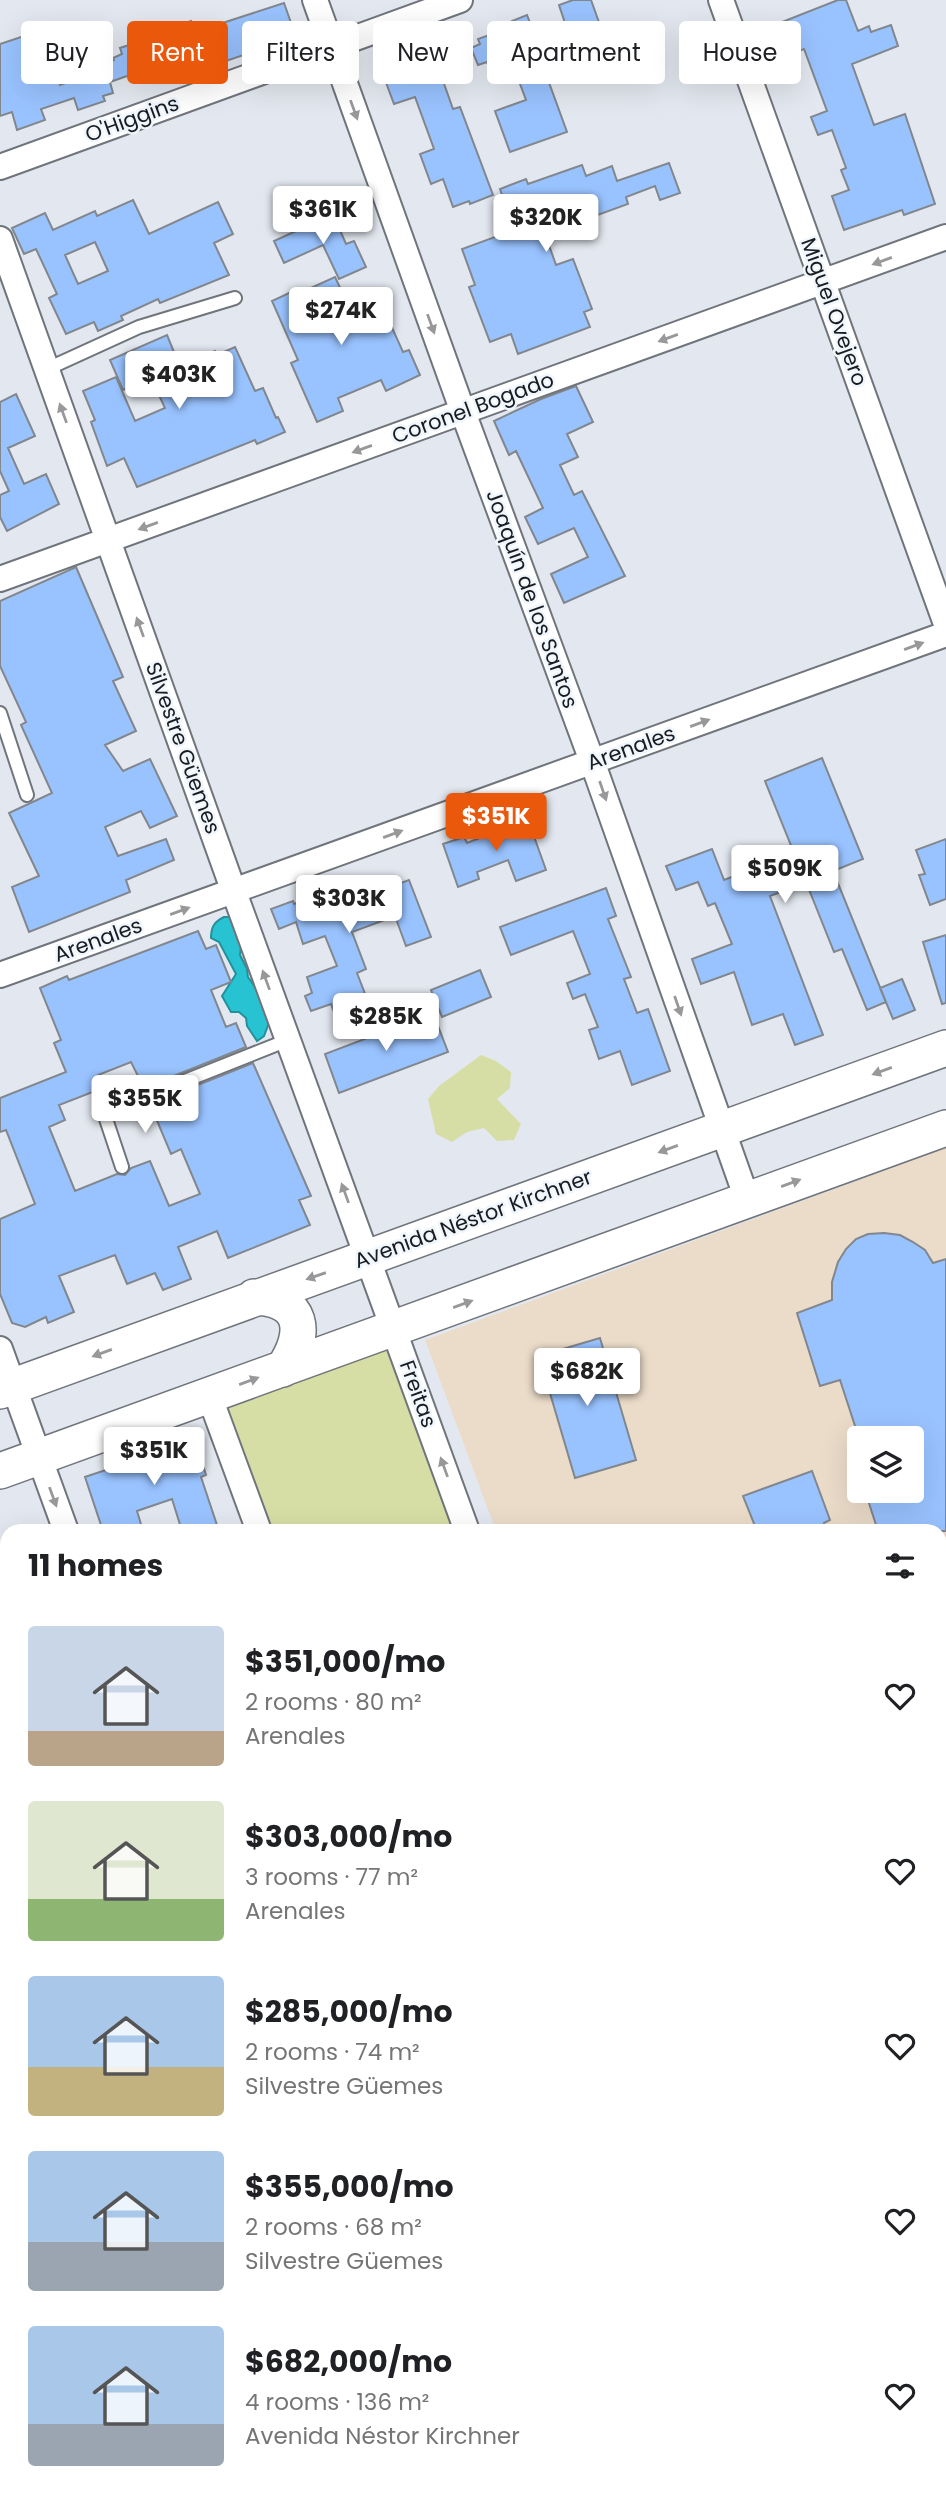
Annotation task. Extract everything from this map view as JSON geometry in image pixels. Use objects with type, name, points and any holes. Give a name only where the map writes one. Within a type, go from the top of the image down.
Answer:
[{"type":"main road","name":"Avenida Néstor Kirchner","points":[[7,1389],[254,1297],[946,1048]]},
{"type":"main road","points":[[0,1471],[946,1128]]},
{"type":"main road","points":[[254,1297],[282,1302],[293,1313],[298,1325],[298,1338],[293,1354],[284,1369]]},
{"type":"street","name":"Joaquín de los Santos","points":[[315,0],[322,21]]},
{"type":"street","name":"O'Higgins","points":[[359,37],[460,0]]},
{"type":"street","name":"Miguel Ovejero","points":[[722,0],[946,624]]},
{"type":"street","name":"O'Higgins","points":[[0,167],[242,79]]},
{"type":"street","name":"Joaquín de los Santos","points":[[344,84],[592,761],[747,1199]]},
{"type":"street","name":"Coronel Bogado","points":[[0,579],[946,237]]},
{"type":"street","name":"Silvestre Güemes","points":[[0,239],[368,1257]]},
{"type":"street","name":"Arenales","points":[[0,975],[946,634]]},
{"type":"street","name":"Freitas","points":[[368,1257],[464,1524]]},
{"type":"street","points":[[0,1349],[7,1389],[39,1457],[63,1524]]},
{"type":"street","points":[[209,1395],[256,1524]]},
{"type":"lane","points":[[47,369],[139,327],[235,298]]},
{"type":"lane","points":[[0,713],[27,795]]},
{"type":"lane","points":[[122,1167],[104,1112],[288,1040]]},
{"type":"shaded area","points":[[946,1148],[946,1524],[493,1524],[425,1340]]},
{"type":"green space","points":[[481,1055],[496,1061],[511,1072],[510,1088],[497,1099],[521,1124],[514,1140],[497,1141],[484,1128],[467,1132],[452,1142],[436,1134],[428,1099],[439,1086]]},
{"type":"green space","points":[[390,1336],[457,1524],[261,1524],[216,1399]]},
{"type":"water","points":[[224,917],[232,917],[242,938],[240,955],[248,977],[273,1012],[264,1036],[257,1041],[247,1026],[246,1018],[239,1012],[231,1012],[222,996],[236,974],[219,942],[211,938],[214,925]]},
{"type":"building","points":[[573,0],[591,0],[599,21],[564,21],[559,5]]},
{"type":"building","points":[[838,0],[846,0],[858,31],[869,26],[871,32],[891,25],[898,46],[852,64],[874,125],[905,114],[935,204],[904,215],[902,210],[844,230],[832,196],[849,190],[841,170],[846,168],[832,130],[818,135],[811,117],[827,111],[804,49],[801,50],[801,21],[784,21]]},
{"type":"building","points":[[284,3],[290,21],[242,21],[242,56],[228,60],[228,21]]},
{"type":"building","points":[[527,15],[529,21],[512,21]]},
{"type":"building","points":[[487,36],[487,62],[478,65],[473,47],[480,44],[478,39]]},
{"type":"building","points":[[21,37],[21,84],[111,84],[113,93],[103,96],[105,101],[78,110],[74,98],[41,109],[45,120],[17,130],[12,112],[0,116],[0,44]]},
{"type":"building","points":[[127,46],[127,76],[113,81],[113,58],[122,54],[120,48]]},
{"type":"building","points":[[387,84],[444,84],[453,109],[460,107],[493,195],[453,207],[443,179],[431,184],[420,154],[434,149],[415,97],[394,104]]},
{"type":"building","points":[[520,84],[550,84],[567,132],[510,152],[495,111],[526,100]]},
{"type":"building","points":[[669,163],[680,193],[660,200],[655,186],[626,197],[628,204],[545,234],[556,265],[573,259],[592,309],[584,312],[590,327],[518,354],[511,334],[490,342],[469,287],[475,285],[462,249],[514,230],[500,189],[526,179],[528,184],[582,165],[586,176],[612,166],[617,181]]},
{"type":"building","points":[[133,200],[149,234],[218,202],[233,234],[214,243],[229,275],[160,303],[158,299],[121,316],[123,320],[98,331],[94,322],[66,334],[49,298],[57,294],[36,249],[24,254],[12,228],[45,213],[53,230],[95,211],[97,216]],"holes":[[[95,242],[108,271],[78,284],[65,255]]]},
{"type":"building","points":[[333,214],[346,244],[354,241],[366,267],[339,279],[323,245],[284,263],[274,241]]},
{"type":"building","points":[[335,277],[352,313],[380,301],[403,352],[409,350],[420,375],[386,391],[381,380],[338,398],[343,411],[317,422],[291,363],[298,360],[272,301],[289,293],[291,297]]},
{"type":"building","points":[[167,335],[178,362],[183,364],[215,351],[217,355],[235,347],[255,391],[263,388],[285,432],[257,444],[255,440],[137,487],[124,458],[107,466],[91,422],[95,420],[83,391],[116,377],[135,421],[165,408],[151,378],[123,390],[110,360]]},
{"type":"building","points":[[576,386],[593,422],[567,434],[578,457],[560,465],[574,495],[582,491],[625,576],[564,603],[551,574],[588,557],[574,528],[538,544],[525,517],[543,508],[516,451],[509,455],[494,421]]},
{"type":"building","points":[[16,394],[35,436],[8,448],[24,484],[46,474],[59,504],[7,531],[0,517],[0,495],[9,491],[0,471],[0,402]]},
{"type":"building","points":[[76,567],[123,677],[113,681],[136,731],[105,745],[123,771],[150,759],[177,816],[150,828],[141,811],[105,827],[118,856],[166,839],[174,860],[126,880],[130,892],[29,932],[12,887],[39,876],[9,813],[52,793],[21,725],[26,722],[0,666],[0,601]]},
{"type":"building","points":[[822,758],[863,859],[833,871],[886,1002],[867,1010],[842,949],[834,952],[806,882],[770,896],[823,1035],[795,1045],[783,1014],[752,1025],[734,972],[701,984],[692,959],[732,944],[715,903],[708,906],[698,882],[676,890],[666,866],[712,849],[724,880],[794,853],[765,781]]},
{"type":"building","points":[[527,817],[546,870],[516,881],[508,860],[477,872],[479,879],[458,887],[443,844],[464,837],[467,843]]},
{"type":"building","points":[[946,839],[946,899],[930,905],[919,875],[925,874],[916,850]]},
{"type":"building","points":[[409,880],[431,937],[406,946],[395,916],[352,932],[366,969],[357,973],[367,999],[334,1012],[331,1004],[311,1011],[305,996],[312,993],[307,977],[337,966],[325,936],[303,944],[296,922],[279,929],[271,909],[293,901],[294,904],[346,885],[352,901]]},
{"type":"building","points":[[606,888],[616,916],[608,919],[631,977],[624,979],[637,1013],[648,1009],[670,1071],[632,1085],[620,1051],[599,1059],[589,1030],[598,1027],[585,994],[573,999],[567,983],[590,974],[573,931],[511,955],[500,927]]},
{"type":"building","points":[[198,931],[206,949],[216,945],[231,982],[211,990],[226,1027],[236,1023],[246,1047],[144,1088],[131,1062],[98,1075],[103,1088],[59,1105],[65,1120],[49,1127],[75,1191],[117,1174],[125,1175],[131,1168],[150,1161],[169,1206],[200,1194],[181,1149],[171,1154],[150,1104],[253,1063],[311,1196],[299,1200],[310,1225],[228,1258],[217,1231],[178,1247],[191,1279],[163,1290],[155,1273],[127,1284],[115,1255],[59,1276],[74,1312],[48,1323],[46,1317],[25,1327],[12,1323],[0,1294],[0,1219],[35,1204],[6,1130],[0,1132],[0,1098],[66,1072],[54,1043],[61,1040],[40,988],[67,976],[69,980]]},
{"type":"building","points":[[946,935],[946,1003],[942,1004],[923,942]]},
{"type":"building","points":[[480,970],[491,997],[442,1017],[431,990]]},
{"type":"building","points":[[902,979],[915,1010],[893,1019],[880,988]]},
{"type":"building","points":[[433,1013],[448,1052],[339,1093],[325,1054]]},
{"type":"building","points":[[868,1234],[900,1235],[925,1250],[933,1263],[946,1259],[946,1524],[876,1524],[869,1503],[924,1503],[924,1426],[855,1426],[840,1380],[820,1386],[797,1313],[832,1300],[832,1282],[838,1262],[856,1239]]},
{"type":"building","points":[[600,1338],[636,1460],[575,1478],[539,1356]]},
{"type":"building","points":[[192,1430],[206,1475],[201,1477],[217,1524],[180,1524],[172,1499],[137,1511],[141,1524],[101,1524],[85,1477],[124,1464],[121,1456]]},
{"type":"building","points":[[812,1471],[830,1520],[824,1524],[754,1524],[743,1496]]}]
